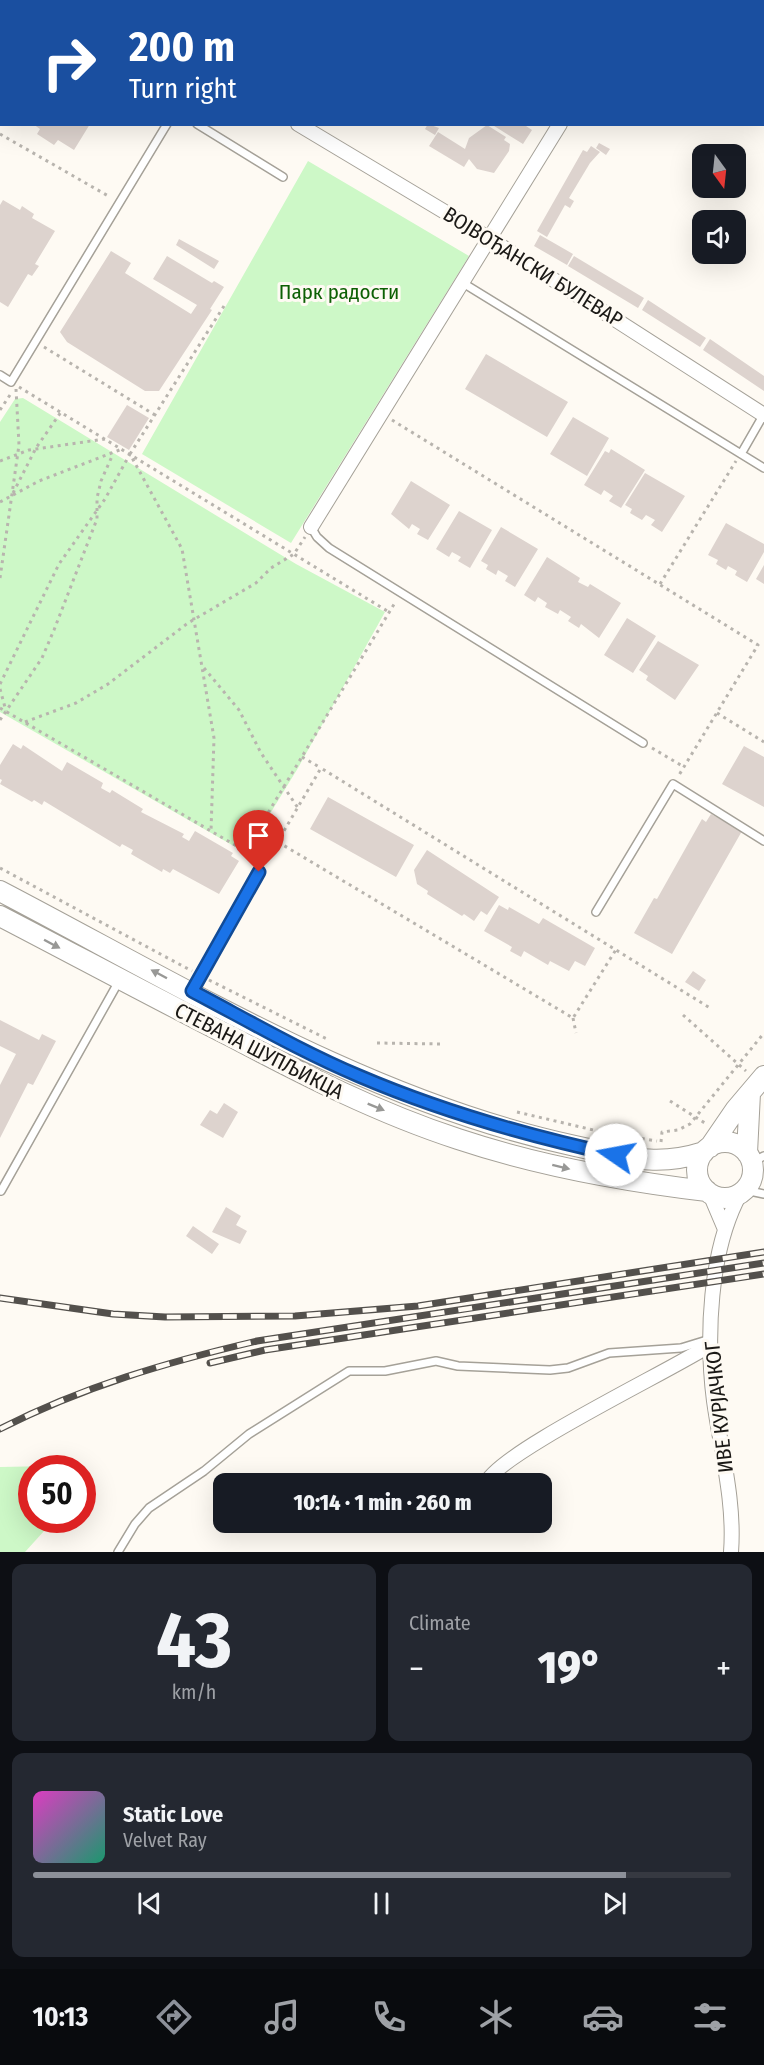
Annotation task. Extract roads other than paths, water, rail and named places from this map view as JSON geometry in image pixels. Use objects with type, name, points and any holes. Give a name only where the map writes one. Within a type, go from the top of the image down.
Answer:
[{"type":"main road","name":"СТЕВАНА ШУПЉИКЦА","points":[[0,891],[197,984],[358,1076],[426,1102],[511,1131],[657,1162],[709,1134]]},
{"type":"main road","name":"СТЕВАНА ШУПЉИКЦА","points":[[0,916],[346,1095],[457,1138],[578,1171],[708,1193]]},
{"type":"main road","points":[[745,1086],[754,1157],[750,1193],[724,1198],[708,1193],[697,1172],[709,1134],[745,1086],[755,1073]]},
{"type":"main road","points":[[709,1134],[742,1148],[754,1157]]},
{"type":"street","name":"ВОЈВОЂАНСКИ БУЛЕВАР","points":[[301,126],[490,239],[764,415]]},
{"type":"street","points":[[320,138],[327,126]]},
{"type":"street","points":[[311,527],[559,126]]},
{"type":"street","points":[[708,1193],[724,1227]]},
{"type":"street","name":"ИВЕ КУРЈАЧКОГ","points":[[731,1552],[730,1506],[714,1402],[710,1342],[715,1281],[724,1227],[750,1193]]},
{"type":"street","points":[[493,1473],[495,1469],[527,1448],[710,1342]]},
{"type":"lane","points":[[0,375],[14,383],[35,342],[165,126]]},
{"type":"lane","points":[[199,126],[283,177]]},
{"type":"lane","points":[[463,283],[764,468]]},
{"type":"lane","points":[[741,454],[764,415]]},
{"type":"lane","points":[[311,527],[317,537],[329,548],[643,743]]},
{"type":"lane","points":[[596,912],[673,784],[764,840]]},
{"type":"lane","points":[[197,984],[259,872]]},
{"type":"lane","points":[[0,1191],[120,979]]},
{"type":"lane","points":[[118,1552],[135,1524],[149,1508],[204,1471],[249,1434],[349,1371],[385,1371],[436,1361],[458,1366],[550,1370],[568,1368],[609,1353],[681,1348],[710,1342]]},
{"type":"railway","points":[[0,1298],[113,1314],[165,1317],[295,1316],[418,1306],[764,1252]]},
{"type":"railway","points":[[0,1429],[62,1400],[126,1377],[257,1341],[764,1263]]},
{"type":"railway","points":[[210,1363],[265,1350],[764,1274]]},
{"type":"park label","name":"Парк радости","points":[[339,292]]}]
